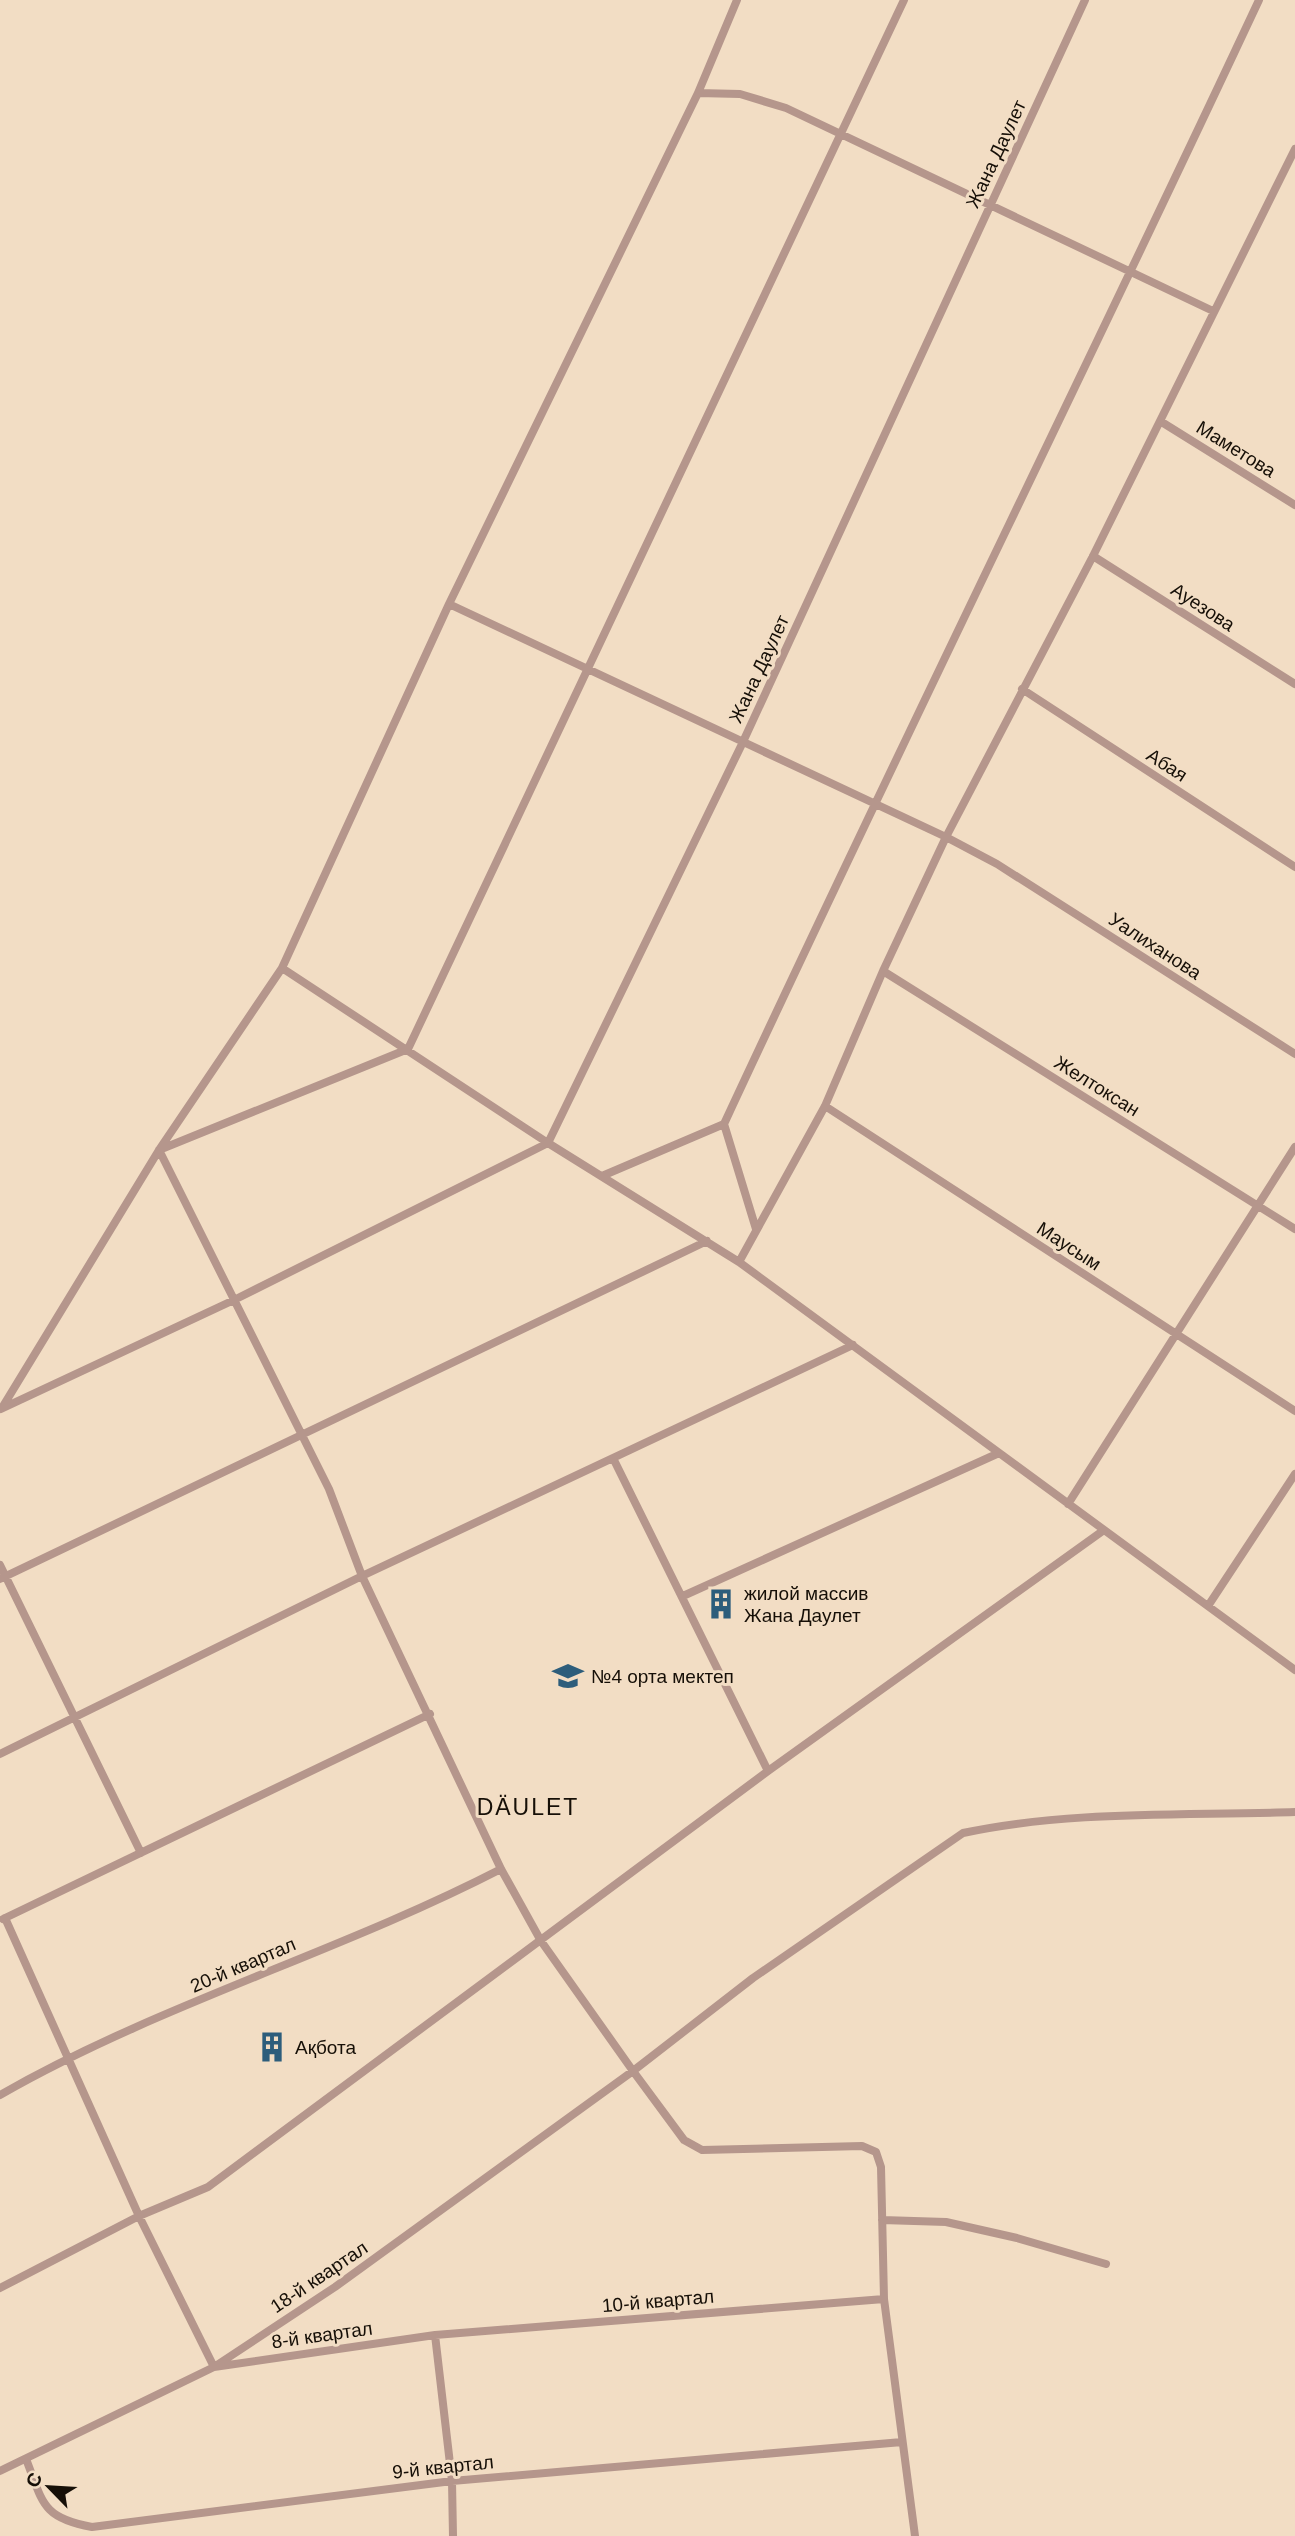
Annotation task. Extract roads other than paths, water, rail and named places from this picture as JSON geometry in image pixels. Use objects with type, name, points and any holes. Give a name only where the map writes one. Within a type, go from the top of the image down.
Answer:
[{"type":"street","points":[[1,1409],[159,1150],[282,968],[449,604],[698,93],[737,0]]},
{"type":"street","points":[[159,1150],[408,1049],[904,0]]},
{"type":"street","name":"Жана Даулет","points":[[548,1143],[742,744],[1085,0]]},
{"type":"street","points":[[756,1229],[724,1124],[872,805],[1131,274],[1259,0]]},
{"type":"street","points":[[698,93],[740,94],[763,100],[843,133],[1131,274],[1213,311]]},
{"type":"street","points":[[739,1262],[825,1107],[883,971],[946,838],[1093,556],[1295,149]]},
{"type":"street","name":"Маметова","points":[[1160,421],[1295,505]]},
{"type":"street","name":"Ауезова","points":[[1093,556],[1295,684]]},
{"type":"street","name":"Уалиханова","points":[[449,604],[998,864],[1295,1054]]},
{"type":"street","name":"Абая","points":[[1022,689],[1295,867]]},
{"type":"street","points":[[282,968],[548,1143],[739,1262],[1295,1670]]},
{"type":"street","name":"Желтоксан","points":[[883,971],[1295,1229]]},
{"type":"street","name":"Маусым","points":[[825,1107],[1295,1411]]},
{"type":"street","points":[[601,1176],[724,1124]]},
{"type":"street","points":[[1,1409],[234,1300],[548,1143]]},
{"type":"street","points":[[1068,1504],[1295,1147]]},
{"type":"street","points":[[159,1150],[330,1489],[362,1576],[430,1714],[501,1869],[541,1941],[633,2071],[684,2140],[702,2150],[862,2147],[876,2152],[881,2166],[884,2299],[915,2536]]},
{"type":"street","points":[[3,1577],[707,1241]]},
{"type":"street","points":[[0,1754],[362,1576],[853,1345]]},
{"type":"street","points":[[682,1597],[999,1453]]},
{"type":"street","points":[[613,1458],[768,1771]]},
{"type":"street","points":[[1208,1606],[1295,1475]]},
{"type":"street","points":[[0,2288],[139,2216],[208,2187],[768,1771],[1104,1530]]},
{"type":"street","points":[[0,1565],[3,1577],[141,1853]]},
{"type":"street","points":[[214,2367],[139,2216],[2,1920],[430,1714]]},
{"type":"street","name":"18-й квартал","points":[[0,2471],[214,2367],[335,2287],[633,2071],[753,1978],[963,1833],[996,1826],[1082,1819],[1295,1812]]},
{"type":"street","name":"20-й квартал","points":[[0,2095],[67,2057],[392,1919],[501,1869]]},
{"type":"street","points":[[882,2220],[946,2222],[1017,2238],[1106,2264]]},
{"type":"street","name":"10-й квартал","points":[[435,2334],[884,2299]]},
{"type":"street","points":[[435,2334],[452,2481],[453,2536]]},
{"type":"street","name":"8-й квартал","points":[[214,2367],[435,2334]]},
{"type":"street","name":"9-й квартал","points":[[26,2459],[46,2508],[71,2523],[92,2531],[452,2481],[902,2442]]},
{"type":"place","name":"жилой массив Жана Даулет","points":[[721,1604]]},
{"type":"place","name":"№4 орта мектеп","points":[[568,1676]]},
{"type":"place","name":"Ақбота","points":[[272,2047]]},
{"type":"district","name":"DÄULET","points":[[528,1807]]}]
